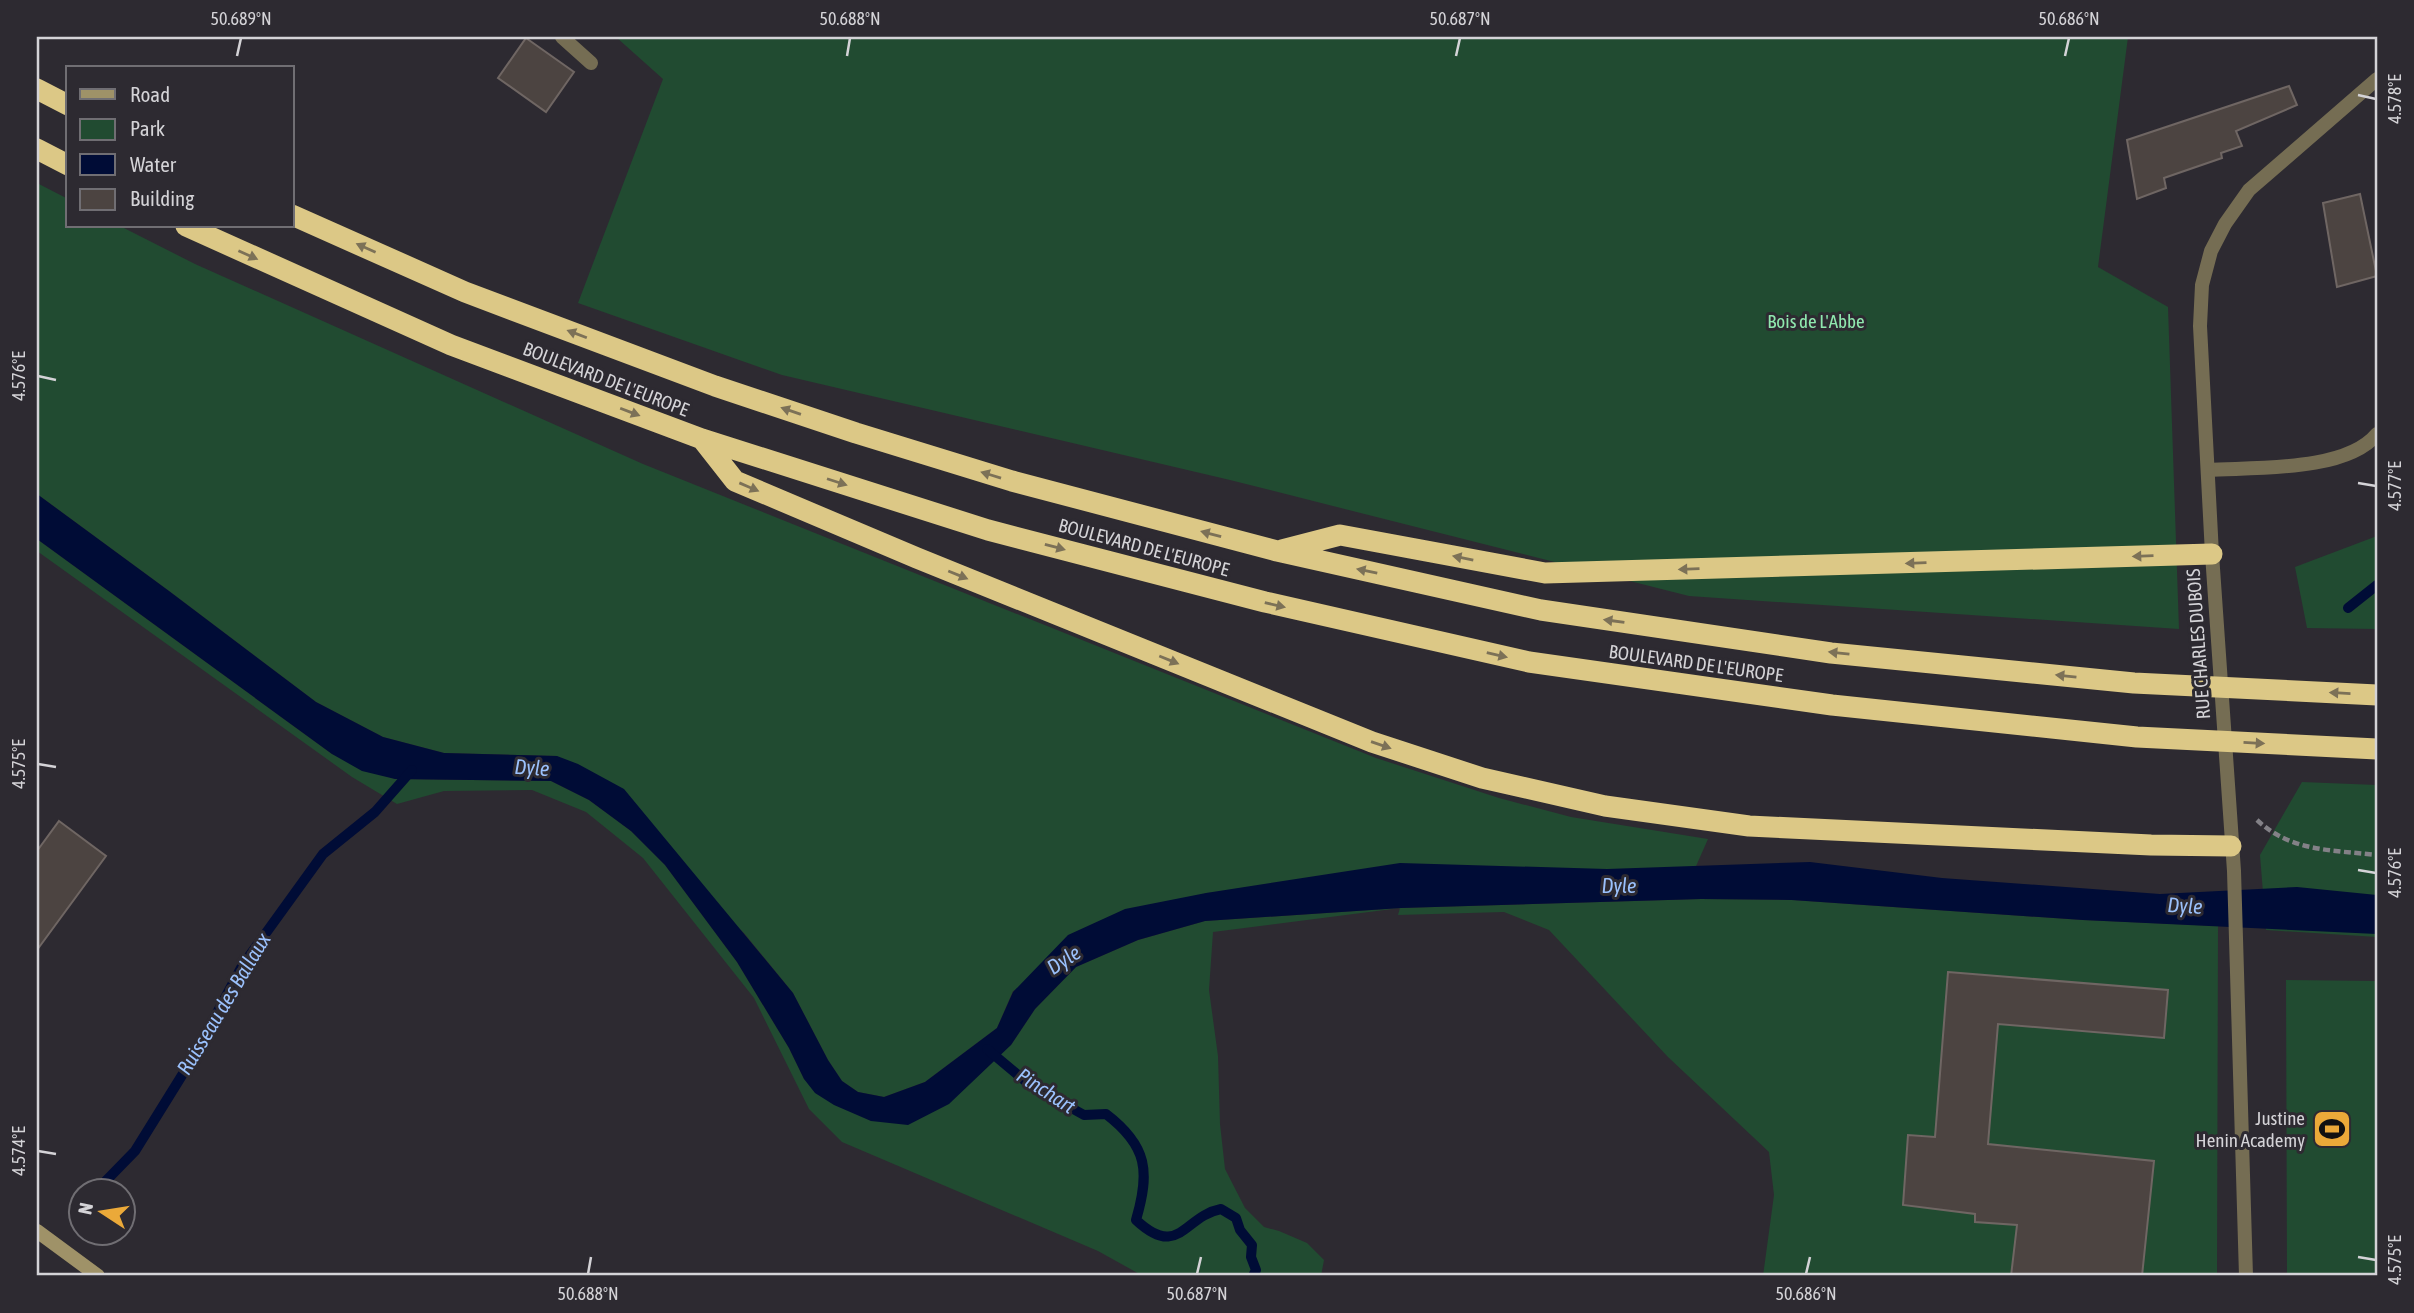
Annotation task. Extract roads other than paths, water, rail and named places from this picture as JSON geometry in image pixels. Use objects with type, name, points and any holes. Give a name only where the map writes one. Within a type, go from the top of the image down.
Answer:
[{"type":"highway","points":[[37,89],[66,104]]},
{"type":"highway","points":[[37,149],[66,164]]},
{"type":"highway","name":"BOULEVARD DE L'EUROPE","points":[[294,216],[465,292],[741,394],[1012,481],[1277,551],[1541,610],[1830,653],[2134,683],[2377,695]]},
{"type":"highway","name":"BOULEVARD DE L'EUROPE","points":[[190,228],[451,345],[702,439],[988,530],[1265,603],[1529,662],[1832,705],[2137,737],[2377,749]]},
{"type":"highway","points":[[702,439],[735,481],[917,558],[1359,737],[1482,778],[1605,806],[1749,826],[2151,845],[2231,846]]},
{"type":"highway","points":[[1277,551],[1340,535],[1545,573],[2211,554]]},
{"type":"main road","points":[[37,1231],[98,1276]]},
{"type":"street","points":[[562,37],[590,63]]},
{"type":"street","name":"RUE CHARLES DUBOIS","points":[[2246,1276],[2234,871],[2211,554],[2200,326],[2202,285],[2211,251],[2225,223],[2249,190],[2377,79]]},
{"type":"street","points":[[2208,470],[2322,463],[2368,444],[2377,434]]},
{"type":"water","name":"Dyle","points":[[37,494],[316,702],[383,737],[444,753],[557,756],[578,764],[624,789],[793,993],[842,1081],[858,1092],[884,1097],[925,1082],[997,1028],[1013,992],[1068,935],[1125,909],[1206,893],[1400,863],[1607,869],[1810,862],[1942,878],[2160,894],[2297,887],[2377,895],[2377,934],[2083,920],[1792,900],[1701,899],[1401,908],[1205,921],[1138,940],[1076,967],[1035,1009],[1011,1045],[949,1104],[908,1125],[871,1121],[834,1105],[815,1093],[804,1079],[789,1048],[737,962],[665,865],[631,831],[589,800],[551,781],[395,779],[362,771],[332,754],[37,539]]},
{"type":"waterway","points":[[2348,608],[2377,585]]},
{"type":"waterway","name":"Ruisseau des Ballaux","points":[[111,1176],[135,1151],[194,1056],[242,966],[323,854],[375,812],[412,770]]},
{"type":"waterway","name":"Pinchart","points":[[987,1049],[1030,1085],[1084,1115],[1106,1114],[1130,1137],[1138,1149],[1144,1174],[1136,1220],[1150,1231],[1162,1236],[1172,1236],[1208,1213],[1221,1209],[1236,1218],[1240,1230],[1252,1245],[1251,1257],[1256,1270],[1253,1276]]},
{"type":"place","name":"Justine Henin Academy","points":[[2332,1129]]},
{"type":"park label","name":"Bois de L'Abbe","points":[[1816,321]]}]
